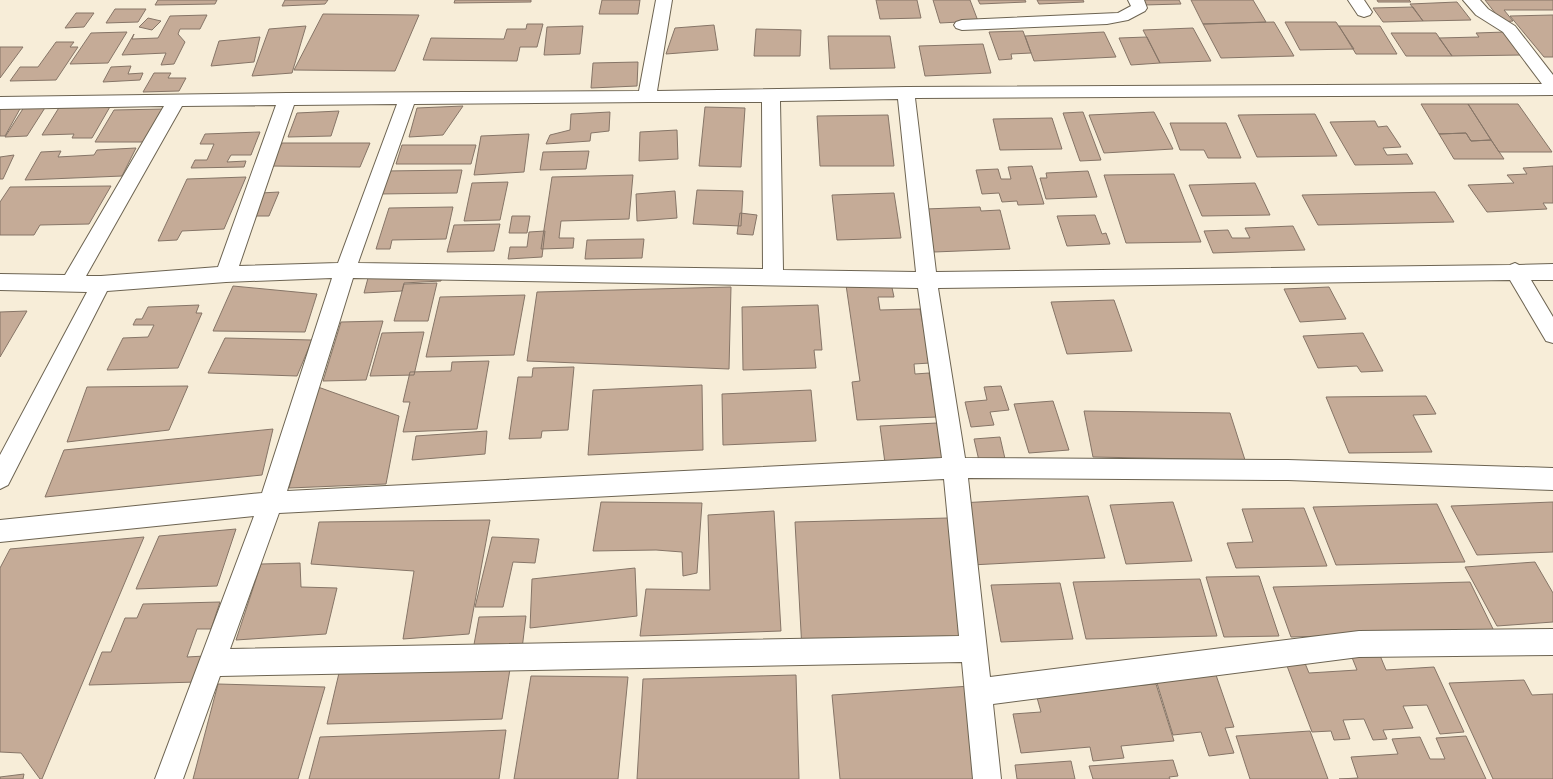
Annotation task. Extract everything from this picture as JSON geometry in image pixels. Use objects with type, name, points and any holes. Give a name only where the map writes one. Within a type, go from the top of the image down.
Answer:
[{"type":"street","points":[[647,97],[664,0]]},
{"type":"street","points":[[962,25],[1107,19],[1122,17],[1139,8],[1136,0]]},
{"type":"street","points":[[1471,0],[1482,12],[1509,29],[1553,88]]},
{"type":"street","points":[[0,103],[287,99],[771,96],[906,93],[1553,88]]},
{"type":"street","points":[[906,93],[926,280],[955,468],[987,779]]},
{"type":"street","points":[[771,96],[773,278]]},
{"type":"street","points":[[169,779],[271,503],[345,270],[408,98]]},
{"type":"street","points":[[226,274],[287,99]]},
{"type":"street","points":[[72,282],[176,101]]},
{"type":"street","points":[[0,282],[72,282],[100,284],[226,274],[345,270],[926,280],[1515,271],[1553,272]]},
{"type":"street","points":[[1515,271],[1553,335]]},
{"type":"street","points":[[0,478],[100,284]]},
{"type":"street","points":[[0,531],[271,503],[955,468],[1288,470],[1553,479]]},
{"type":"street","points":[[977,692],[1359,644],[1553,642]]},
{"type":"street","points":[[212,663],[973,649]]},
{"type":"building","points":[[158,0],[217,0],[215,4],[155,5]]},
{"type":"building","points":[[285,0],[328,0],[325,4],[282,6]]},
{"type":"building","points":[[455,0],[531,0],[531,2],[454,3]]},
{"type":"building","points":[[602,0],[640,0],[638,14],[599,14]]},
{"type":"building","points":[[876,0],[917,0],[921,18],[880,19]]},
{"type":"building","points":[[933,0],[970,0],[978,21],[940,23]]},
{"type":"building","points":[[978,0],[1025,0],[1026,2],[980,4]]},
{"type":"building","points":[[1037,0],[1083,0],[1084,2],[1039,4]]},
{"type":"building","points":[[1142,0],[1179,0],[1181,4],[1144,5]]},
{"type":"building","points":[[1191,0],[1253,0],[1266,22],[1203,24]]},
{"type":"building","points":[[1377,0],[1409,0],[1411,2],[1378,2]]},
{"type":"building","points":[[1485,0],[1553,0],[1553,10],[1504,10],[1513,21],[1502,22]]},
{"type":"building","points":[[1457,2],[1471,20],[1423,21],[1410,4]]},
{"type":"building","points":[[1413,7],[1423,21],[1383,22],[1373,8]]},
{"type":"building","points":[[115,9],[146,9],[138,22],[106,23]]},
{"type":"building","points":[[76,13],[94,13],[84,27],[65,28]]},
{"type":"building","points":[[323,14],[419,15],[395,71],[294,70]]},
{"type":"building","points":[[207,15],[200,29],[180,29],[178,34],[185,42],[174,64],[161,65],[166,53],[122,55],[134,34],[132,39],[158,38],[170,16]]},
{"type":"building","points":[[1553,15],[1553,57],[1544,57],[1510,16]]},
{"type":"building","points":[[148,18],[161,21],[152,30],[139,27]]},
{"type":"building","points":[[1274,22],[1294,56],[1221,58],[1203,24]]},
{"type":"building","points":[[1285,22],[1336,22],[1354,49],[1300,50]]},
{"type":"building","points":[[527,24],[543,24],[537,47],[520,47],[517,61],[423,60],[431,38],[504,39],[507,29],[526,29]]},
{"type":"building","points":[[714,25],[718,50],[666,54],[675,28]]},
{"type":"building","points":[[306,26],[292,73],[252,76],[269,29]]},
{"type":"building","points":[[583,26],[580,54],[544,55],[547,27]]},
{"type":"building","points":[[1339,26],[1380,26],[1397,54],[1356,54]]},
{"type":"building","points":[[1193,28],[1211,61],[1160,63],[1143,30]]},
{"type":"building","points":[[756,29],[801,30],[800,56],[754,56]]},
{"type":"building","points":[[1023,31],[1031,53],[1011,54],[1012,59],[999,60],[989,32]]},
{"type":"building","points":[[127,32],[108,63],[70,64],[91,33]]},
{"type":"building","points":[[1104,32],[1116,57],[1034,61],[1025,36]]},
{"type":"building","points":[[1505,32],[1522,55],[1452,56],[1439,38],[1479,37],[1476,33]]},
{"type":"building","points":[[1391,33],[1436,33],[1452,56],[1406,56]]},
{"type":"building","points":[[828,36],[890,36],[895,68],[830,69]]},
{"type":"building","points":[[260,37],[254,62],[211,66],[219,41]]},
{"type":"building","points":[[1147,37],[1160,63],[1131,65],[1119,38]]},
{"type":"building","points":[[56,42],[74,42],[70,47],[78,47],[56,80],[10,81],[20,67],[38,67]]},
{"type":"building","points":[[983,44],[991,73],[925,76],[919,46]]},
{"type":"building","points":[[0,47],[23,47],[0,78]]},
{"type":"building","points":[[638,62],[637,86],[591,88],[593,63]]},
{"type":"building","points":[[131,66],[128,74],[143,73],[140,80],[103,82],[111,67]]},
{"type":"building","points":[[154,73],[171,73],[168,78],[186,78],[179,91],[143,92]]},
{"type":"building","points":[[48,103],[27,136],[5,137],[26,104]]},
{"type":"building","points":[[1421,104],[1468,104],[1491,140],[1471,141],[1466,133],[1439,134]]},
{"type":"building","points":[[1468,104],[1518,104],[1552,152],[1499,152]]},
{"type":"building","points":[[111,105],[92,138],[72,138],[74,134],[42,135],[60,106]]},
{"type":"building","points":[[463,106],[443,135],[409,137],[417,108]]},
{"type":"building","points":[[21,107],[5,136],[0,136],[0,108]]},
{"type":"building","points":[[705,107],[745,108],[741,167],[699,166]]},
{"type":"building","points":[[164,109],[146,142],[95,142],[114,110]]},
{"type":"building","points":[[339,111],[331,136],[288,137],[297,113]]},
{"type":"building","points":[[610,112],[609,131],[591,133],[590,141],[546,144],[550,135],[570,130],[571,114]]},
{"type":"building","points":[[1083,112],[1101,160],[1080,161],[1063,113]]},
{"type":"building","points":[[1154,112],[1173,149],[1104,153],[1089,115]]},
{"type":"building","points":[[1315,114],[1337,156],[1257,157],[1238,115]]},
{"type":"building","points":[[888,115],[894,166],[820,166],[817,116]]},
{"type":"building","points":[[1052,118],[1062,149],[1000,150],[993,119]]},
{"type":"building","points":[[1375,121],[1378,127],[1387,126],[1401,147],[1383,148],[1387,155],[1407,154],[1413,164],[1355,165],[1330,122]]},
{"type":"building","points":[[1170,123],[1226,123],[1241,158],[1208,158],[1204,150],[1180,150]]},
{"type":"building","points":[[677,130],[678,159],[639,161],[640,132]]},
{"type":"building","points":[[260,132],[251,155],[231,155],[227,162],[246,161],[244,167],[191,168],[195,160],[207,160],[214,144],[200,144],[205,134]]},
{"type":"building","points":[[1466,133],[1471,141],[1491,140],[1504,159],[1454,159],[1439,134]]},
{"type":"building","points":[[529,134],[524,172],[474,175],[481,136]]},
{"type":"building","points":[[282,143],[370,143],[360,167],[270,166]]},
{"type":"building","points":[[402,145],[476,145],[471,164],[396,164]]},
{"type":"building","points":[[136,148],[122,176],[25,180],[41,152],[61,151],[58,157],[94,155],[97,150]]},
{"type":"building","points":[[589,151],[586,169],[540,170],[543,152]]},
{"type":"building","points":[[14,155],[3,179],[0,179],[0,157]]},
{"type":"building","points":[[1032,166],[1044,204],[1018,205],[1017,201],[1002,202],[999,193],[982,194],[976,170],[998,169],[1001,179],[1011,179],[1008,167]]},
{"type":"building","points":[[1553,166],[1553,203],[1543,203],[1547,209],[1487,212],[1468,185],[1514,183],[1507,175],[1527,174],[1523,168]]},
{"type":"building","points":[[462,170],[457,193],[378,194],[385,171]]},
{"type":"building","points":[[1088,171],[1097,197],[1046,199],[1040,178],[1047,178],[1046,173]]},
{"type":"building","points":[[1174,174],[1201,242],[1126,243],[1104,175]]},
{"type":"building","points":[[633,175],[629,219],[561,221],[559,238],[574,238],[573,248],[541,249],[552,177]]},
{"type":"building","points":[[246,177],[224,229],[182,231],[177,240],[158,241],[187,179]]},
{"type":"building","points":[[508,182],[500,220],[464,221],[472,183]]},
{"type":"building","points":[[1255,183],[1270,215],[1202,216],[1189,185]]},
{"type":"building","points":[[111,186],[89,224],[40,225],[34,235],[0,235],[0,202],[10,187]]},
{"type":"building","points":[[697,190],[743,191],[741,226],[693,224]]},
{"type":"building","points":[[675,191],[677,218],[637,221],[636,194]]},
{"type":"building","points":[[279,192],[269,216],[250,216],[261,193]]},
{"type":"building","points":[[1435,192],[1454,222],[1318,225],[1302,195]]},
{"type":"building","points":[[894,193],[901,238],[837,240],[832,195]]},
{"type":"building","points":[[453,207],[446,239],[392,240],[390,249],[376,249],[389,208]]},
{"type":"building","points":[[980,207],[981,211],[1000,210],[1010,249],[934,252],[925,209]]},
{"type":"building","points":[[740,213],[757,215],[753,235],[737,234]]},
{"type":"building","points":[[1095,215],[1102,234],[1106,233],[1110,244],[1067,246],[1057,216]]},
{"type":"building","points":[[512,216],[530,216],[527,233],[509,233]]},
{"type":"building","points":[[500,224],[494,251],[447,252],[454,225]]},
{"type":"building","points":[[1293,226],[1305,250],[1213,253],[1204,231],[1228,230],[1232,238],[1250,238],[1245,228]]},
{"type":"building","points":[[545,231],[542,257],[508,259],[510,247],[527,247],[529,232]]},
{"type":"building","points":[[644,239],[642,258],[585,259],[587,240]]},
{"type":"building","points":[[442,275],[441,281],[404,283],[402,291],[364,293],[368,278]]},
{"type":"building","points":[[437,283],[428,321],[394,321],[404,284]]},
{"type":"building","points":[[891,283],[894,297],[878,297],[880,310],[920,309],[930,363],[914,364],[915,374],[929,373],[937,417],[857,420],[852,382],[860,381],[846,285]]},
{"type":"building","points":[[233,286],[317,294],[305,332],[213,331]]},
{"type":"building","points":[[731,287],[729,369],[527,361],[537,292]]},
{"type":"building","points":[[1329,287],[1346,319],[1300,322],[1284,289]]},
{"type":"building","points":[[525,295],[514,355],[426,357],[440,297]]},
{"type":"building","points":[[1114,300],[1132,351],[1067,354],[1051,302]]},
{"type":"building","points":[[199,305],[196,313],[202,313],[178,368],[107,370],[123,338],[148,337],[154,325],[133,325],[136,319],[142,319],[148,307]]},
{"type":"building","points":[[818,305],[822,350],[814,350],[816,368],[743,370],[742,307]]},
{"type":"building","points":[[27,311],[0,357],[0,312]]},
{"type":"building","points":[[383,321],[366,380],[323,381],[341,322]]},
{"type":"building","points":[[424,332],[414,375],[370,376],[382,333]]},
{"type":"building","points":[[1363,333],[1383,371],[1361,372],[1357,366],[1318,368],[1303,336]]},
{"type":"building","points":[[225,338],[312,340],[297,376],[208,373]]},
{"type":"building","points":[[489,361],[477,429],[403,432],[410,402],[403,402],[410,372],[451,371],[452,362]]},
{"type":"building","points":[[574,367],[568,430],[542,431],[541,438],[509,439],[518,377],[532,377],[533,368]]},
{"type":"building","points":[[702,385],[703,450],[588,455],[593,390]]},
{"type":"building","points":[[188,386],[169,430],[67,442],[87,387]]},
{"type":"building","points":[[1001,386],[1009,410],[990,412],[994,425],[971,427],[965,402],[987,400],[984,387]]},
{"type":"building","points":[[318,387],[399,416],[386,484],[289,488]]},
{"type":"building","points":[[811,390],[816,441],[723,445],[722,394]]},
{"type":"building","points":[[1426,396],[1436,414],[1413,415],[1432,452],[1349,453],[1326,397]]},
{"type":"building","points":[[1053,401],[1069,450],[1029,453],[1014,404]]},
{"type":"building","points":[[1084,411],[1230,413],[1245,460],[1093,457]]},
{"type":"building","points":[[937,423],[944,460],[885,463],[880,426]]},
{"type":"building","points":[[273,429],[262,475],[45,497],[64,450]]},
{"type":"building","points":[[487,431],[485,454],[412,460],[416,436]]},
{"type":"building","points":[[1000,437],[1006,463],[980,465],[974,439]]},
{"type":"building","points":[[1088,496],[1105,558],[971,565],[960,503]]},
{"type":"building","points":[[601,502],[702,503],[697,573],[683,576],[682,552],[656,550],[593,551]]},
{"type":"building","points":[[1173,502],[1192,561],[1126,564],[1110,505]]},
{"type":"building","points":[[1553,502],[1553,552],[1477,555],[1451,506]]},
{"type":"building","points":[[1437,504],[1465,562],[1336,565],[1313,507]]},
{"type":"building","points":[[1304,508],[1327,566],[1236,568],[1227,543],[1253,542],[1242,509]]},
{"type":"building","points":[[774,511],[781,631],[640,636],[646,589],[710,590],[708,515]]},
{"type":"building","points":[[948,518],[967,644],[802,650],[795,522]]},
{"type":"building","points":[[490,520],[469,634],[403,639],[414,571],[311,564],[319,522]]},
{"type":"building","points":[[236,529],[217,586],[136,589],[159,536]]},
{"type":"building","points":[[144,537],[42,779],[40,779],[21,753],[0,752],[0,568],[10,549]]},
{"type":"building","points":[[492,537],[539,539],[535,563],[513,562],[503,607],[475,607]]},
{"type":"building","points":[[1535,562],[1553,593],[1553,622],[1497,626],[1465,567]]},
{"type":"building","points":[[300,563],[301,587],[337,588],[326,634],[236,640],[261,564]]},
{"type":"building","points":[[635,568],[637,616],[530,628],[532,579]]},
{"type":"building","points":[[1259,576],[1279,636],[1224,637],[1206,577]]},
{"type":"building","points":[[1200,579],[1217,636],[1086,639],[1073,582]]},
{"type":"building","points":[[1470,582],[1494,631],[1291,637],[1273,587]]},
{"type":"building","points":[[1060,583],[1073,639],[1001,642],[991,585]]},
{"type":"building","points":[[220,602],[211,629],[197,629],[187,657],[205,656],[197,682],[89,685],[102,652],[111,652],[125,618],[137,618],[143,604]]},
{"type":"building","points":[[526,616],[522,649],[473,650],[479,617]]},
{"type":"building","points":[[1379,653],[1386,670],[1434,667],[1464,732],[1440,734],[1427,705],[1403,706],[1413,728],[1383,730],[1387,739],[1373,740],[1364,719],[1343,720],[1350,739],[1334,740],[1331,731],[1312,732],[1284,658],[1302,656],[1309,673],[1357,670],[1351,655]]},
{"type":"building","points":[[510,669],[502,719],[327,724],[339,673]]},
{"type":"building","points":[[796,675],[799,779],[637,779],[643,679]]},
{"type":"building","points":[[1216,675],[1234,727],[1225,728],[1234,753],[1209,756],[1201,732],[1173,735],[1156,680]]},
{"type":"building","points":[[531,676],[628,677],[618,779],[514,779]]},
{"type":"building","points":[[1524,680],[1532,695],[1553,694],[1553,779],[1493,779],[1449,683]]},
{"type":"building","points":[[218,684],[325,687],[298,779],[193,779]]},
{"type":"building","points":[[1156,684],[1174,741],[1121,746],[1124,758],[1093,761],[1090,747],[1021,753],[1013,714],[1041,712],[1036,694]]},
{"type":"building","points":[[971,686],[987,779],[840,779],[832,695]]},
{"type":"building","points":[[506,730],[499,779],[309,779],[320,737]]},
{"type":"building","points":[[1310,731],[1328,779],[1250,779],[1236,736]]},
{"type":"building","points":[[1466,736],[1486,779],[1339,779],[1358,778],[1351,757],[1398,754],[1392,739],[1420,737],[1430,759],[1445,759],[1436,738]]},
{"type":"building","points":[[1173,760],[1178,776],[1169,777],[1170,779],[1093,779],[1089,766]]},
{"type":"building","points":[[1071,761],[1075,779],[1017,779],[1015,765]]},
{"type":"building","points":[[24,774],[23,779],[0,779],[0,777]]}]
